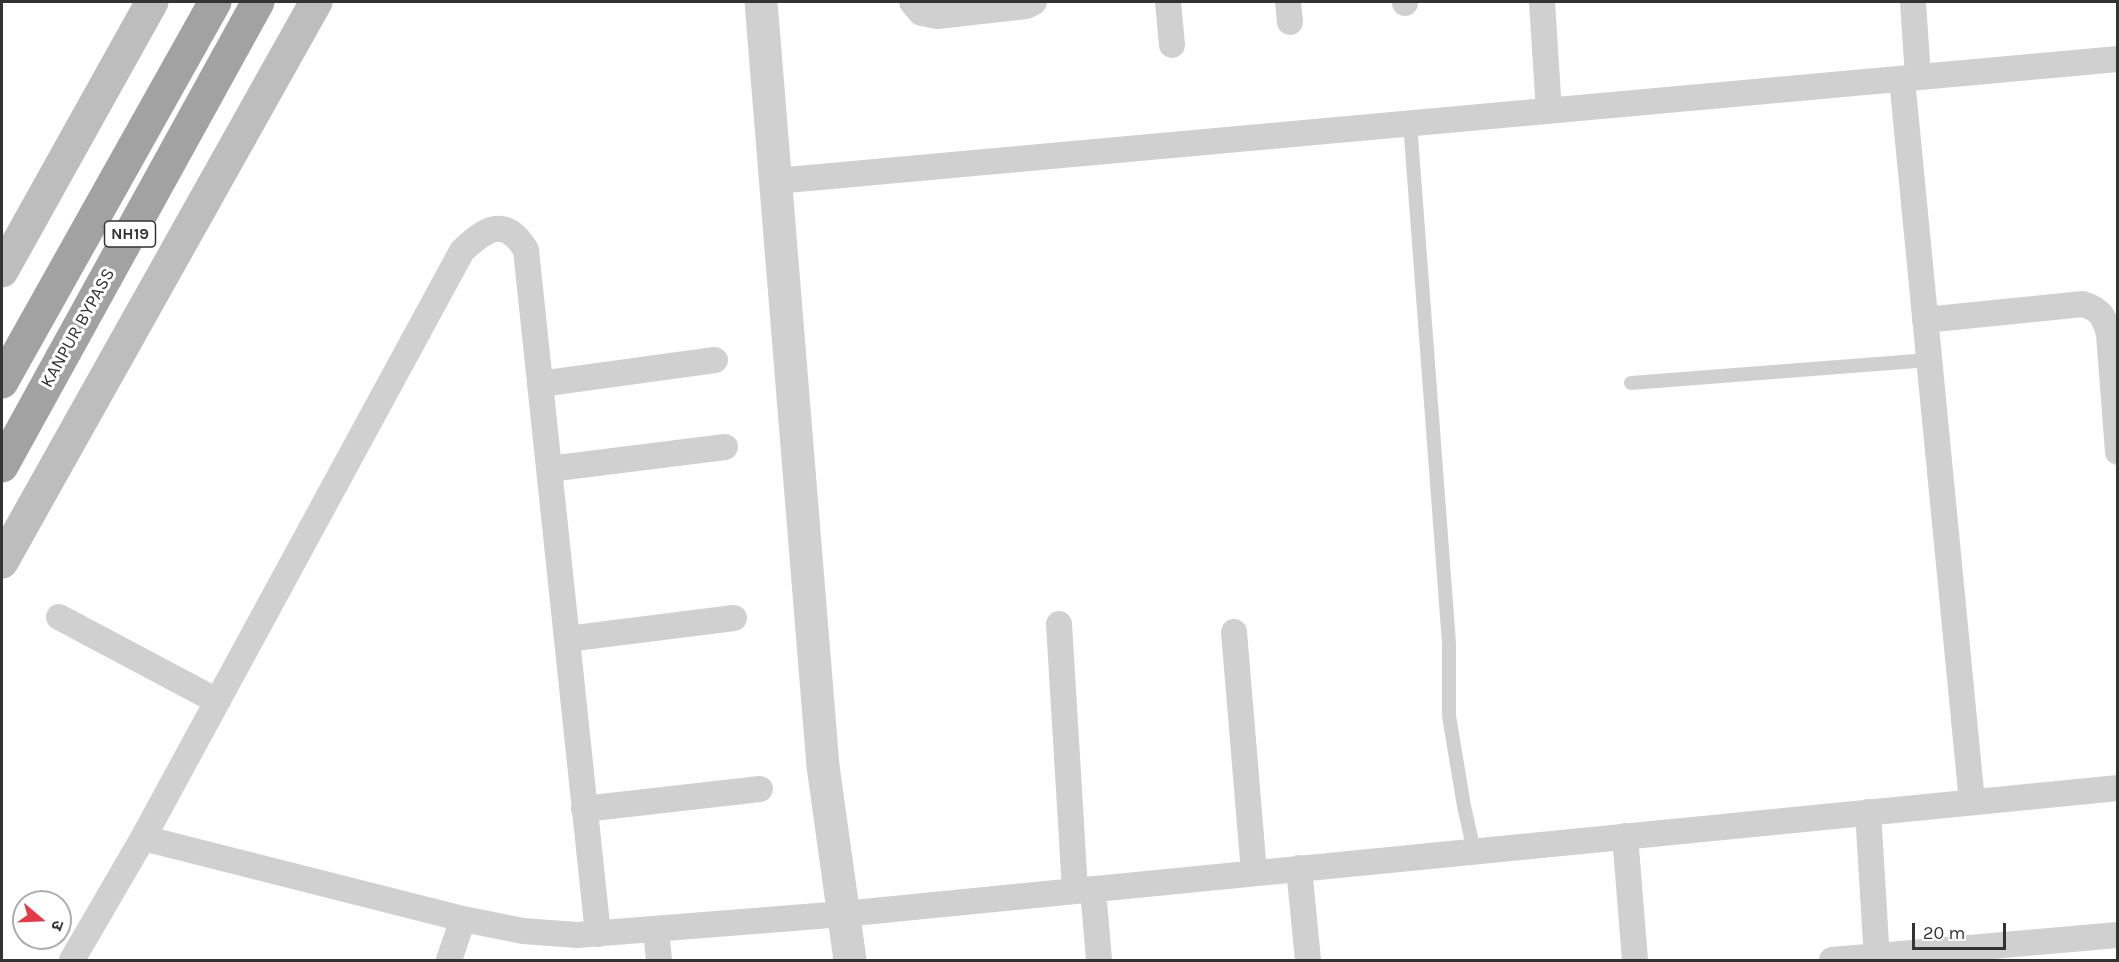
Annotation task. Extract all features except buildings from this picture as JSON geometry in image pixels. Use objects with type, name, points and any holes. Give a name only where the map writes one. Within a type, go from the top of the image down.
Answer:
[{"type":"highway","name":"NH19","points":[[2,382],[215,2]]},
{"type":"highway","name":"KANPUR BYPASS","points":[[2,466],[258,2]]},
{"type":"main road","points":[[2,272],[152,2]]},
{"type":"main road","points":[[2,562],[316,2]]},
{"type":"street","points":[[761,2],[823,766],[850,960]]},
{"type":"street","points":[[912,2],[921,13],[937,16],[1026,6],[1034,2]]},
{"type":"street","points":[[1168,2],[1172,45]]},
{"type":"street","points":[[1542,2],[1550,111]]},
{"type":"street","points":[[1913,2],[1910,78],[1925,320],[1972,802]]},
{"type":"street","points":[[776,181],[2118,59]]},
{"type":"street","points":[[72,960],[143,838],[462,251],[481,232],[501,228],[517,235],[526,250],[598,934]]},
{"type":"street","points":[[1925,320],[2083,304],[2095,308],[2105,318],[2109,334],[2118,452]]},
{"type":"street","points":[[540,384],[715,360]]},
{"type":"street","points":[[549,469],[724,447]]},
{"type":"street","points":[[59,616],[217,700]]},
{"type":"street","points":[[567,639],[734,618]]},
{"type":"street","points":[[1059,624],[1084,890],[1099,960]]},
{"type":"street","points":[[1234,632],[1254,873]]},
{"type":"street","points":[[143,838],[523,931],[598,934],[843,914],[2118,788]]},
{"type":"street","points":[[584,809],[760,789]]},
{"type":"street","points":[[1868,812],[1877,958]]},
{"type":"street","points":[[1625,836],[1635,960]]},
{"type":"street","points":[[1299,868],[1308,960]]},
{"type":"street","points":[[449,960],[463,918]]},
{"type":"street","points":[[656,930],[659,960]]},
{"type":"street","points":[[1832,960],[2007,953],[2118,935]]},
{"type":"lane","points":[[1410,123],[1449,643],[1449,717],[1474,851]]},
{"type":"lane","points":[[1631,383],[1929,360]]}]
